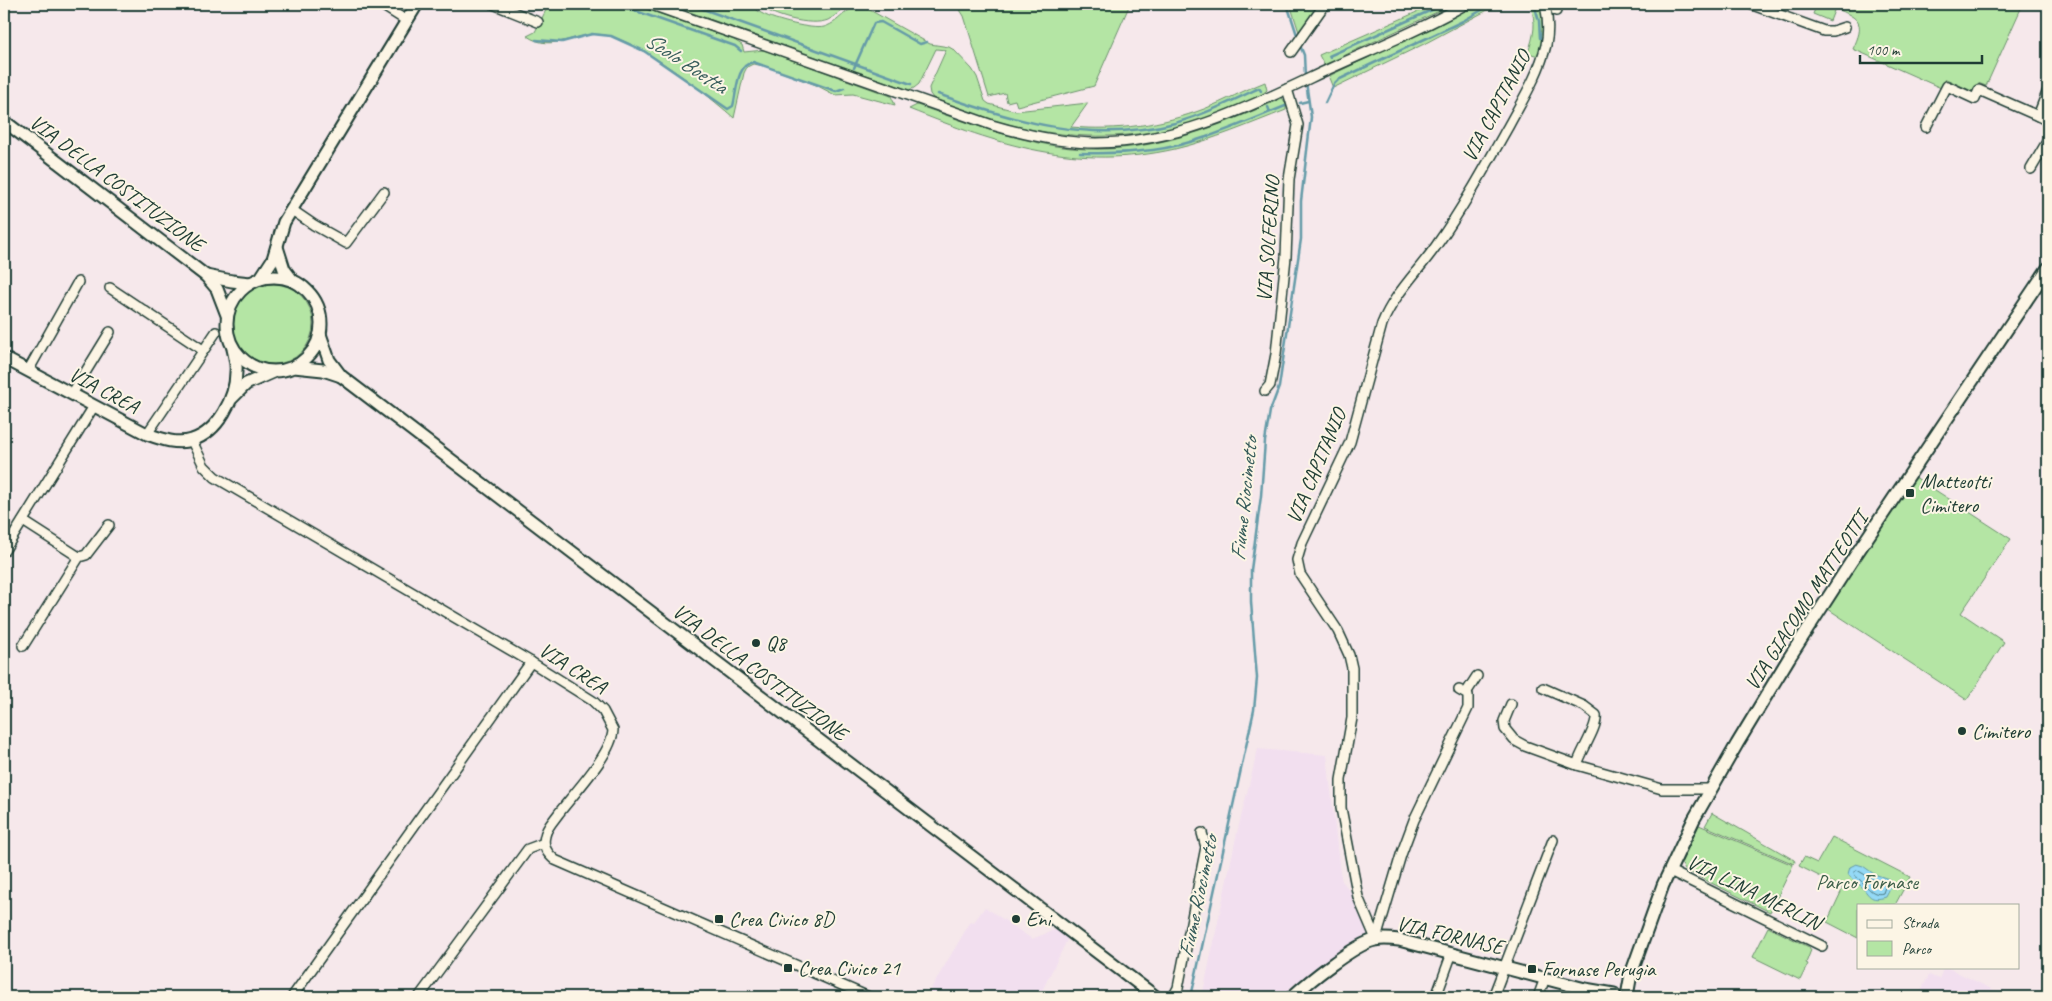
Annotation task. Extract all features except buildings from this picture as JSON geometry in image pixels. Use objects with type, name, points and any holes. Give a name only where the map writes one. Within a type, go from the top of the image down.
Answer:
[{"type":"street","points":[[380,4],[407,20]]},
{"type":"street","points":[[230,400],[236,373],[233,349],[227,330],[227,315],[234,298],[268,269],[284,222],[417,4]]},
{"type":"street","points":[[493,4],[538,22]]},
{"type":"street","points":[[649,4],[975,120],[1016,132],[1061,140],[1097,143],[1157,137],[1208,123],[1287,89],[1466,4]]},
{"type":"street","points":[[1291,52],[1325,4]]},
{"type":"street","name":"VIA CAPITANIO","points":[[1376,939],[1358,897],[1341,808],[1341,780],[1352,718],[1353,684],[1349,654],[1338,631],[1300,574],[1297,560],[1302,543],[1350,442],[1382,324],[1389,306],[1453,221],[1501,139],[1536,72],[1547,38],[1549,25],[1545,4]]},
{"type":"street","points":[[1750,4],[1824,31],[1833,31],[1845,27]]},
{"type":"street","points":[[1926,127],[1947,86],[1975,99],[1979,90],[2048,121]]},
{"type":"street","name":"VIA SOLFERINO","points":[[1265,391],[1270,385],[1276,354],[1287,242],[1289,179],[1298,124],[1287,89]]},
{"type":"street","points":[[2038,116],[2048,90]]},
{"type":"street","name":"VIA DELLA COSTITUZIONE","points":[[4,121],[206,276],[217,289],[227,315]]},
{"type":"street","points":[[2031,169],[2048,140]]},
{"type":"street","points":[[292,210],[346,243],[384,192]]},
{"type":"street","points":[[277,246],[284,269],[292,281]]},
{"type":"street","name":"VIA GIACOMO MATTEOTTI","points":[[1619,995],[1631,974],[1670,871],[1694,819],[1784,666],[2048,268]]},
{"type":"street","name":"VIA DELLA COSTITUZIONE","points":[[206,276],[226,280],[255,281]]},
{"type":"street","points":[[192,441],[210,430],[230,400],[246,384],[273,372],[294,367],[311,354],[320,334],[321,318],[315,301],[308,291],[292,281],[275,277],[255,281]]},
{"type":"street","points":[[28,371],[78,282]]},
{"type":"street","points":[[110,288],[204,350]]},
{"type":"street","points":[[72,394],[110,332]]},
{"type":"street","points":[[147,434],[216,332]]},
{"type":"street","name":"VIA DELLA COSTITUZIONE","points":[[320,334],[329,360],[341,376],[1156,997]]},
{"type":"street","points":[[233,349],[251,366],[273,372]]},
{"type":"street","name":"VIA CREA","points":[[5,361],[28,371],[147,434],[163,440],[192,441],[204,466],[215,477],[531,662],[593,701],[603,710],[613,730],[608,747],[553,820],[544,837],[544,843]]},
{"type":"street","name":"VIA DELLA COSTITUZIONE","points":[[294,367],[323,370],[341,376]]},
{"type":"street","points":[[4,552],[94,406]]},
{"type":"street","points":[[23,521],[79,557]]},
{"type":"street","points":[[23,646],[79,557],[86,555],[109,525]]},
{"type":"street","points":[[292,997],[531,662]]},
{"type":"street","points":[[1376,939],[1401,855],[1414,820],[1468,708],[1470,700],[1462,692],[1476,676]]},
{"type":"street","points":[[1542,688],[1584,706],[1596,715],[1595,726],[1581,752],[1577,765]]},
{"type":"street","points":[[1510,704],[1504,721],[1505,729],[1514,740],[1577,765],[1662,789],[1711,790]]},
{"type":"street","points":[[1173,997],[1178,988],[1206,847],[1202,833]]},
{"type":"street","points":[[1493,997],[1553,840]]},
{"type":"street","points":[[419,997],[528,849],[544,843],[548,854],[561,862],[869,997]]},
{"type":"street","name":"VIA LINA MERLIN","points":[[1670,871],[1822,946]]},
{"type":"street","name":"VIA FORNASE","points":[[1292,997],[1345,956],[1376,939],[1399,940],[1585,989],[1619,995]]},
{"type":"street","points":[[1436,997],[1452,954]]},
{"type":"street","points":[[1538,997],[1545,978]]},
{"type":"street","name":"VIA FORNASE","points":[[1585,989],[1600,997]]},
{"type":"shaded area","points":[[1258,749],[1327,755],[1342,881],[1355,897],[1367,934],[1363,940],[1346,947],[1292,986],[1281,997],[1202,997],[1236,837]]},
{"type":"shaded area","points":[[985,907],[1032,939],[1057,929],[1068,938],[1039,997],[926,997],[971,921],[974,922]]},
{"type":"shaded area","points":[[1944,968],[1948,968],[2008,997],[1918,997],[1929,975],[1939,979]]},
{"type":"green space","points":[[549,4],[633,4],[734,40],[742,45],[744,52],[764,50],[891,96],[895,105],[853,94],[835,95],[816,85],[765,66],[753,64],[747,67],[744,73],[734,118],[672,70],[636,47],[619,39],[595,34],[546,43],[527,36],[535,32]]},
{"type":"green space","points":[[667,4],[751,4],[761,13],[775,19],[818,28],[831,24],[854,8],[868,9],[930,44],[949,47],[954,50],[972,69],[977,77],[985,101],[989,104],[1016,111],[1088,103],[1071,127],[1105,128],[1156,123],[1204,109],[1265,82],[1267,90],[1253,99],[1226,110],[1189,123],[1153,132],[1116,136],[1079,136],[1042,131],[1005,124],[933,98],[929,88],[946,50],[936,49],[919,84],[909,90]]},
{"type":"green space","points":[[758,4],[850,4],[828,20],[812,22],[791,19],[772,13]]},
{"type":"green space","points":[[958,4],[1130,4],[1094,86],[1017,106],[1015,100],[1007,102],[1005,93],[989,97],[964,16]]},
{"type":"green space","points":[[1290,4],[1321,4],[1299,32]]},
{"type":"green space","points":[[1435,4],[1454,4],[1324,65],[1319,55]]},
{"type":"green space","points":[[1476,4],[1499,4],[1424,44],[1333,88],[1329,78],[1331,75],[1454,17]]},
{"type":"green space","points":[[1530,4],[1540,4],[1542,11],[1543,30],[1539,56],[1528,53],[1534,29]]},
{"type":"green space","points":[[1817,4],[2023,4],[1986,86],[1978,83],[1974,92],[1946,79],[1941,88],[1853,49],[1859,33],[1858,23],[1855,19],[1835,8],[1830,21],[1813,14]]},
{"type":"green space","points":[[1282,98],[1286,103],[1286,110],[1203,141],[1175,149],[1139,155],[1105,157],[1072,156],[1039,151],[975,134],[909,109],[917,105],[968,123],[1037,143],[1085,149],[1114,149],[1172,139],[1200,131]]},
{"type":"green space","points":[[273,284],[288,287],[301,296],[310,309],[313,324],[310,339],[301,352],[288,361],[273,364],[258,361],[245,352],[236,339],[233,324],[236,309],[245,296],[258,287]]},
{"type":"green space","points":[[1915,477],[2011,539],[1961,613],[2004,642],[1967,700],[1828,609],[1848,573]]},
{"type":"green space","points":[[1712,813],[1794,860],[1794,864],[1705,826]]},
{"type":"green space","points":[[1699,825],[1793,865],[1770,912],[1685,870],[1681,863]]},
{"type":"green space","name":"Parco Fornase","points":[[1832,837],[1910,877],[1896,904],[1857,904],[1857,937],[1827,922],[1843,888],[1799,866],[1804,857],[1817,863]]},
{"type":"green space","points":[[1768,927],[1809,947],[1811,950],[1806,963],[1808,964],[1800,980],[1753,957]]},
{"type":"water","points":[[1856,864],[1863,866],[1874,874],[1889,879],[1891,887],[1886,897],[1876,899],[1870,897],[1851,878],[1848,874],[1850,867]]},
{"type":"waterway","points":[[616,4],[735,46],[741,51]]},
{"type":"waterway","points":[[689,4],[911,84]]},
{"type":"waterway","name":"Fiume Riocimetto","points":[[1287,4],[1298,38]]},
{"type":"waterway","points":[[1330,58],[1329,56],[1445,4]]},
{"type":"waterway","points":[[1325,103],[1334,84],[1338,80],[1463,21],[1492,4]]},
{"type":"waterway","points":[[1534,4],[1539,21],[1540,38]]},
{"type":"waterway","name":"Scolo Boetta","points":[[854,68],[874,23],[881,22],[920,44],[927,42]]},
{"type":"waterway","name":"Scolo Boetta","points":[[536,40],[562,42],[592,34],[611,36],[644,51],[728,109],[733,106],[738,80],[743,68],[753,62],[836,91],[844,88]]},
{"type":"waterway","name":"Fiume Riocimetto","points":[[1299,43],[1304,55],[1305,77]]},
{"type":"waterway","name":"Fiume Riocimetto","points":[[1191,997],[1254,710],[1257,678],[1251,602],[1251,570],[1261,496],[1265,441],[1270,411],[1279,387],[1301,239],[1301,201],[1311,117],[1306,82]]},
{"type":"waterway","points":[[938,94],[1025,121],[1054,127],[1114,131],[1144,129],[1175,123],[1207,112],[1259,88],[1261,91]]},
{"type":"waterway","points":[[1300,103],[1308,101]]},
{"type":"waterway","points":[[1080,153],[1126,153],[1170,147],[1222,132],[1288,105]]},
{"type":"waterway","points":[[1268,107],[1270,112]]},
{"type":"place","name":"Matteotti Cimitero","points":[[1910,493]]},
{"type":"place","name":"Q8","points":[[756,643]]},
{"type":"place","name":"Cimitero","points":[[1962,731]]},
{"type":"place","name":"Crea Civico 8D","points":[[719,919]]},
{"type":"place","name":"Eni","points":[[1016,919]]},
{"type":"place","name":"Crea Civico 21","points":[[788,968]]},
{"type":"place","name":"Fornase Perugia","points":[[1532,969]]}]
